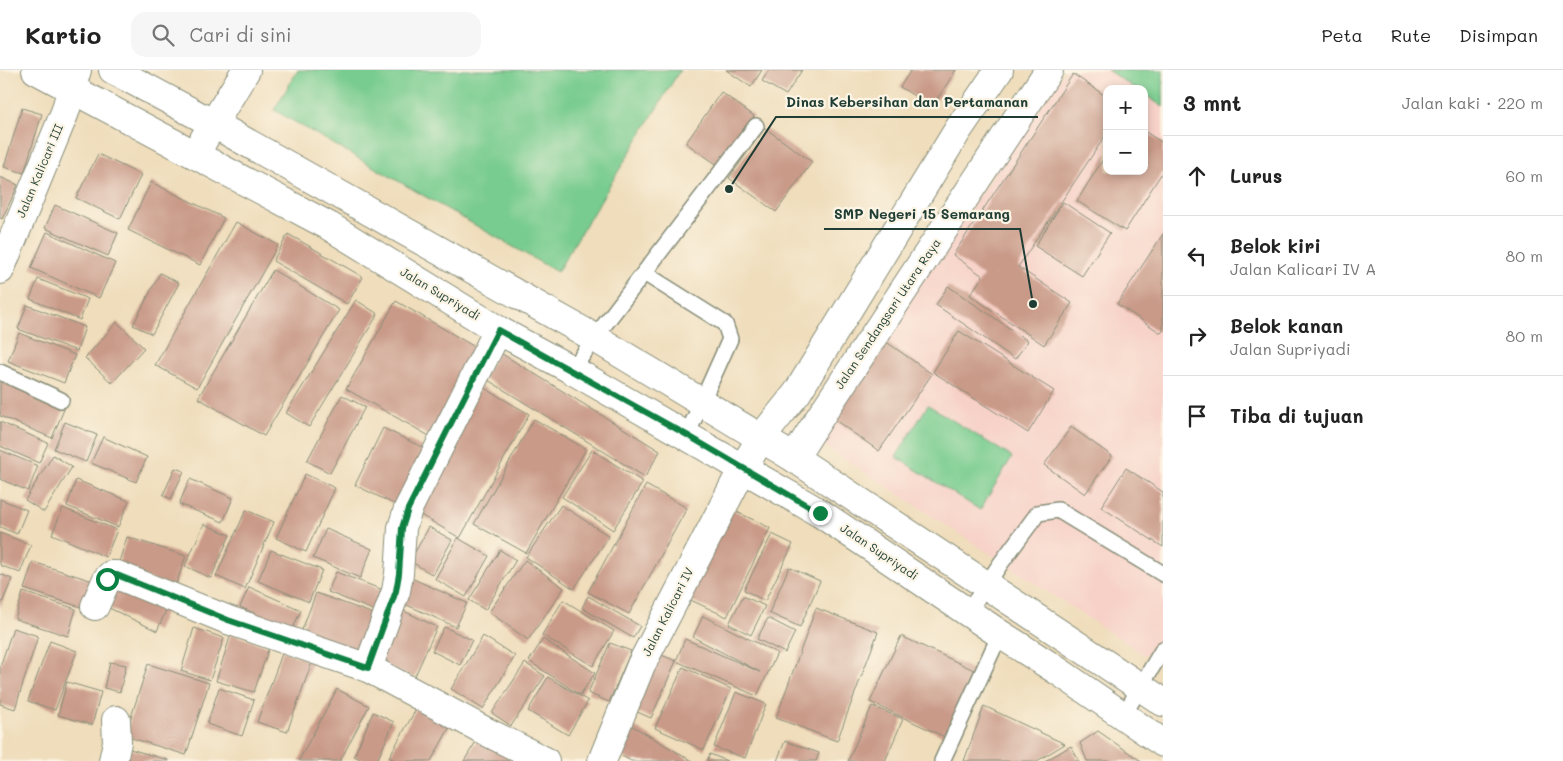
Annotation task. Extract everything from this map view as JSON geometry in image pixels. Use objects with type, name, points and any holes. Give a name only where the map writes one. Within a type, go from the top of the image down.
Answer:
[{"type":"street","name":"Jalan Supriyadi","points":[[36,70],[74,80],[195,154],[329,226],[498,330],[687,435],[820,513],[1163,743]]},
{"type":"street","points":[[113,70],[214,124],[596,338],[794,458],[1152,694]]},
{"type":"street","points":[[195,154],[246,70]]},
{"type":"street","points":[[761,438],[797,393],[958,130],[998,70]]},
{"type":"street","name":"Jalan Sendangsari Utara Raya","points":[[794,458],[1049,70]]},
{"type":"street","name":"Jalan Kalicari III","points":[[0,270],[64,112],[74,80]]},
{"type":"street","points":[[958,130],[996,152]]},
{"type":"street","points":[[368,668],[396,591],[402,528],[408,509],[498,330]]},
{"type":"street","name":"Jalan Kalicari IV","points":[[602,761],[641,664],[743,468],[761,438]]},
{"type":"street","points":[[95,606],[107,579],[111,575],[117,575],[228,620],[368,668],[485,731],[546,761]]},
{"type":"street","points":[[113,761],[117,742],[116,720]]},
{"type":"lane","points":[[572,370],[756,126]]},
{"type":"lane","points":[[644,273],[725,324],[730,339],[687,435]]},
{"type":"lane","points":[[0,372],[60,400]]},
{"type":"lane","points":[[968,612],[1038,513],[1058,510],[1163,574]]},
{"type":"lane","points":[[942,761],[1000,634]]},
{"type":"lane","points":[[1123,716],[1152,694],[1163,649]]},
{"type":"shaded area","points":[[1066,70],[1163,70],[1163,667],[811,437]]},
{"type":"green space","points":[[298,70],[680,70],[557,272],[274,110]]},
{"type":"green space","points":[[1107,70],[1163,70],[1163,107],[1148,97],[1148,85],[1130,85]]},
{"type":"green space","points":[[928,405],[1012,457],[980,510],[896,457]]},
{"type":"building","points":[[726,70],[762,70],[751,87]]},
{"type":"building","points":[[769,70],[802,70],[786,95],[762,81]]},
{"type":"building","points":[[911,70],[956,70],[932,107],[900,87]]},
{"type":"building","points":[[1073,74],[1103,94],[1103,139],[1018,267],[1072,303],[1044,345],[970,295],[983,276],[953,255]]},
{"type":"building","points":[[721,92],[754,116],[719,166],[686,143]]},
{"type":"building","points":[[22,108],[42,114],[24,173],[4,167]]},
{"type":"building","points":[[765,128],[812,162],[776,212],[729,178]]},
{"type":"building","points":[[1148,134],[1163,143],[1163,171],[1125,231],[1077,201],[1103,159],[1103,175],[1148,175]]},
{"type":"building","points":[[98,154],[141,175],[120,219],[76,198]]},
{"type":"building","points":[[0,177],[18,185],[2,219],[0,218]]},
{"type":"building","points":[[151,182],[224,218],[200,265],[128,230]]},
{"type":"building","points":[[1063,202],[1110,233],[1082,276],[1035,246]]},
{"type":"building","points":[[55,205],[118,233],[108,256],[45,228]]},
{"type":"building","points":[[236,222],[278,245],[197,388],[155,365]]},
{"type":"building","points":[[47,232],[115,263],[99,298],[31,268]]},
{"type":"building","points":[[288,234],[363,277],[347,304],[273,261]]},
{"type":"building","points":[[1163,234],[1163,331],[1161,333],[1117,304]]},
{"type":"building","points":[[273,270],[339,310],[264,436],[198,398]]},
{"type":"building","points":[[160,273],[179,283],[152,334],[133,325]]},
{"type":"building","points":[[38,279],[88,299],[80,320],[30,299]]},
{"type":"building","points":[[948,286],[1028,341],[1015,359],[936,305]]},
{"type":"building","points":[[356,300],[378,314],[309,427],[286,413]]},
{"type":"building","points":[[396,301],[480,350],[431,437],[346,389]]},
{"type":"building","points":[[27,305],[85,327],[77,351],[18,329]]},
{"type":"building","points":[[117,322],[144,348],[112,383],[85,358]]},
{"type":"building","points":[[959,331],[1054,391],[1028,433],[933,372]]},
{"type":"building","points":[[19,333],[75,355],[64,383],[8,361]]},
{"type":"building","points":[[885,341],[932,374],[879,451],[832,418]]},
{"type":"building","points":[[499,352],[660,451],[645,477],[483,377]]},
{"type":"building","points":[[0,379],[65,407],[52,438],[0,416]]},
{"type":"building","points":[[481,386],[529,414],[460,538],[412,510]]},
{"type":"building","points":[[342,395],[365,407],[330,473],[307,461]]},
{"type":"building","points":[[534,419],[586,449],[526,553],[474,524]]},
{"type":"building","points":[[0,422],[48,443],[39,463],[0,446]]},
{"type":"building","points":[[65,422],[97,435],[86,462],[54,449]]},
{"type":"building","points":[[1071,427],[1112,456],[1085,494],[1044,465]]},
{"type":"building","points":[[383,428],[428,450],[400,507],[355,485]]},
{"type":"building","points":[[103,437],[147,457],[136,482],[91,463]]},
{"type":"building","points":[[0,450],[38,466],[28,491],[0,479]]},
{"type":"building","points":[[592,450],[643,482],[613,530],[562,497]]},
{"type":"building","points":[[53,455],[72,467],[44,512],[25,500]]},
{"type":"building","points":[[175,468],[184,471],[171,499],[163,495]]},
{"type":"building","points":[[1126,468],[1163,492],[1163,547],[1101,507]]},
{"type":"building","points":[[305,474],[335,488],[306,552],[276,538]]},
{"type":"building","points":[[190,479],[233,498],[223,522],[179,504]]},
{"type":"building","points":[[76,480],[129,501],[118,527],[67,506]]},
{"type":"building","points":[[646,485],[687,508],[629,614],[588,592]]},
{"type":"building","points":[[0,499],[27,510],[17,534],[0,527]]},
{"type":"building","points":[[561,505],[609,536],[574,589],[526,557]]},
{"type":"building","points":[[725,506],[770,528],[727,617],[682,596]]},
{"type":"building","points":[[63,508],[117,530],[106,557],[52,534]]},
{"type":"building","points":[[246,510],[274,522],[245,589],[216,576]]},
{"type":"building","points":[[204,524],[230,535],[211,578],[185,566]]},
{"type":"building","points":[[429,527],[452,540],[433,575],[410,561]]},
{"type":"building","points":[[326,529],[372,549],[360,578],[313,558]]},
{"type":"building","points":[[0,533],[31,545],[20,573],[0,565]]},
{"type":"building","points":[[772,534],[793,544],[765,601],[744,590]]},
{"type":"building","points":[[127,537],[186,556],[175,587],[117,568]]},
{"type":"building","points":[[458,538],[489,556],[466,597],[435,579]]},
{"type":"building","points":[[271,550],[322,570],[309,602],[258,581]]},
{"type":"building","points":[[500,550],[516,560],[485,610],[469,600]]},
{"type":"building","points":[[525,560],[564,588],[528,640],[489,612]]},
{"type":"building","points":[[33,562],[96,582],[87,609],[24,589]]},
{"type":"building","points":[[789,567],[820,581],[800,627],[769,613]]},
{"type":"building","points":[[336,572],[391,593],[383,614],[328,592]]},
{"type":"building","points":[[0,574],[12,579],[0,608]]},
{"type":"building","points":[[409,577],[467,603],[456,627],[398,601]]},
{"type":"building","points":[[115,583],[167,608],[157,631],[105,606]]},
{"type":"building","points":[[249,587],[301,610],[292,630],[240,607]]},
{"type":"building","points":[[23,592],[76,609],[68,636],[15,619]]},
{"type":"building","points":[[316,593],[382,617],[365,662],[299,638]]},
{"type":"building","points":[[588,596],[640,626],[633,638],[582,608]]},
{"type":"building","points":[[743,596],[765,606],[751,635],[729,624]]},
{"type":"building","points":[[563,600],[614,631],[593,666],[542,635]]},
{"type":"building","points":[[816,608],[878,632],[837,741],[776,718]]},
{"type":"building","points":[[400,609],[437,627],[414,678],[376,661]]},
{"type":"building","points":[[703,616],[777,653],[757,696],[676,661],[685,639],[760,672],[693,637]]},
{"type":"building","points":[[768,618],[795,632],[785,653],[757,639]]},
{"type":"building","points":[[444,627],[472,640],[460,665],[432,651]]},
{"type":"building","points":[[13,628],[38,636],[15,709],[0,704],[0,667]]},
{"type":"building","points":[[194,628],[224,638],[210,680],[181,671]]},
{"type":"building","points":[[231,634],[269,647],[254,692],[216,681]]},
{"type":"building","points":[[483,636],[515,656],[483,709],[451,689]]},
{"type":"building","points":[[901,636],[976,671],[945,737],[870,702]]},
{"type":"building","points":[[543,639],[595,673],[580,695],[529,661]]},
{"type":"building","points":[[50,641],[77,651],[55,710],[28,701]]},
{"type":"building","points":[[610,643],[631,651],[609,702],[588,693]]},
{"type":"building","points":[[283,651],[312,662],[287,732],[257,722]]},
{"type":"building","points":[[659,654],[676,661],[651,718],[635,711]]},
{"type":"building","points":[[110,662],[126,665],[120,692],[104,688]]},
{"type":"building","points":[[525,663],[545,676],[511,726],[492,713]]},
{"type":"building","points":[[148,664],[209,683],[186,755],[125,736]]},
{"type":"building","points":[[683,667],[731,689],[704,750],[655,728]]},
{"type":"building","points":[[548,677],[588,701],[568,735],[528,711]]},
{"type":"building","points":[[67,682],[101,692],[92,725],[58,715]]},
{"type":"building","points":[[219,688],[254,700],[242,736],[207,724]]},
{"type":"building","points":[[337,689],[369,706],[340,761],[299,760]]},
{"type":"building","points":[[736,692],[766,704],[745,758],[714,747]]},
{"type":"building","points":[[419,704],[452,723],[431,761],[396,761],[389,757]]},
{"type":"building","points":[[872,706],[903,719],[885,761],[848,761]]},
{"type":"building","points":[[984,706],[1065,744],[1037,761],[964,761]]},
{"type":"building","points":[[373,712],[394,722],[377,761],[365,761],[354,756]]},
{"type":"building","points":[[631,725],[692,761],[631,761],[615,752]]},
{"type":"building","points":[[1098,731],[1142,761],[1087,761],[1080,743]]},
{"type":"building","points":[[480,735],[517,761],[464,761]]},
{"type":"building","points":[[785,741],[819,753],[816,761],[777,761]]},
{"type":"building","points":[[1071,746],[1079,761],[1045,761]]},
{"type":"building","points":[[130,749],[168,760],[168,761],[127,761]]},
{"type":"building","points":[[710,754],[727,761],[707,761]]},
{"type":"place","name":"Dinas Kebersihan dan Pertamanan","points":[[729,189]]},
{"type":"place","name":"SMP Negeri 15 Semarang","points":[[1033,304]]},
{"type":"route","points":[[107,579],[111,575],[117,575],[228,620],[368,668],[396,591],[402,528],[408,509],[498,330],[687,435],[820,513]]}]
